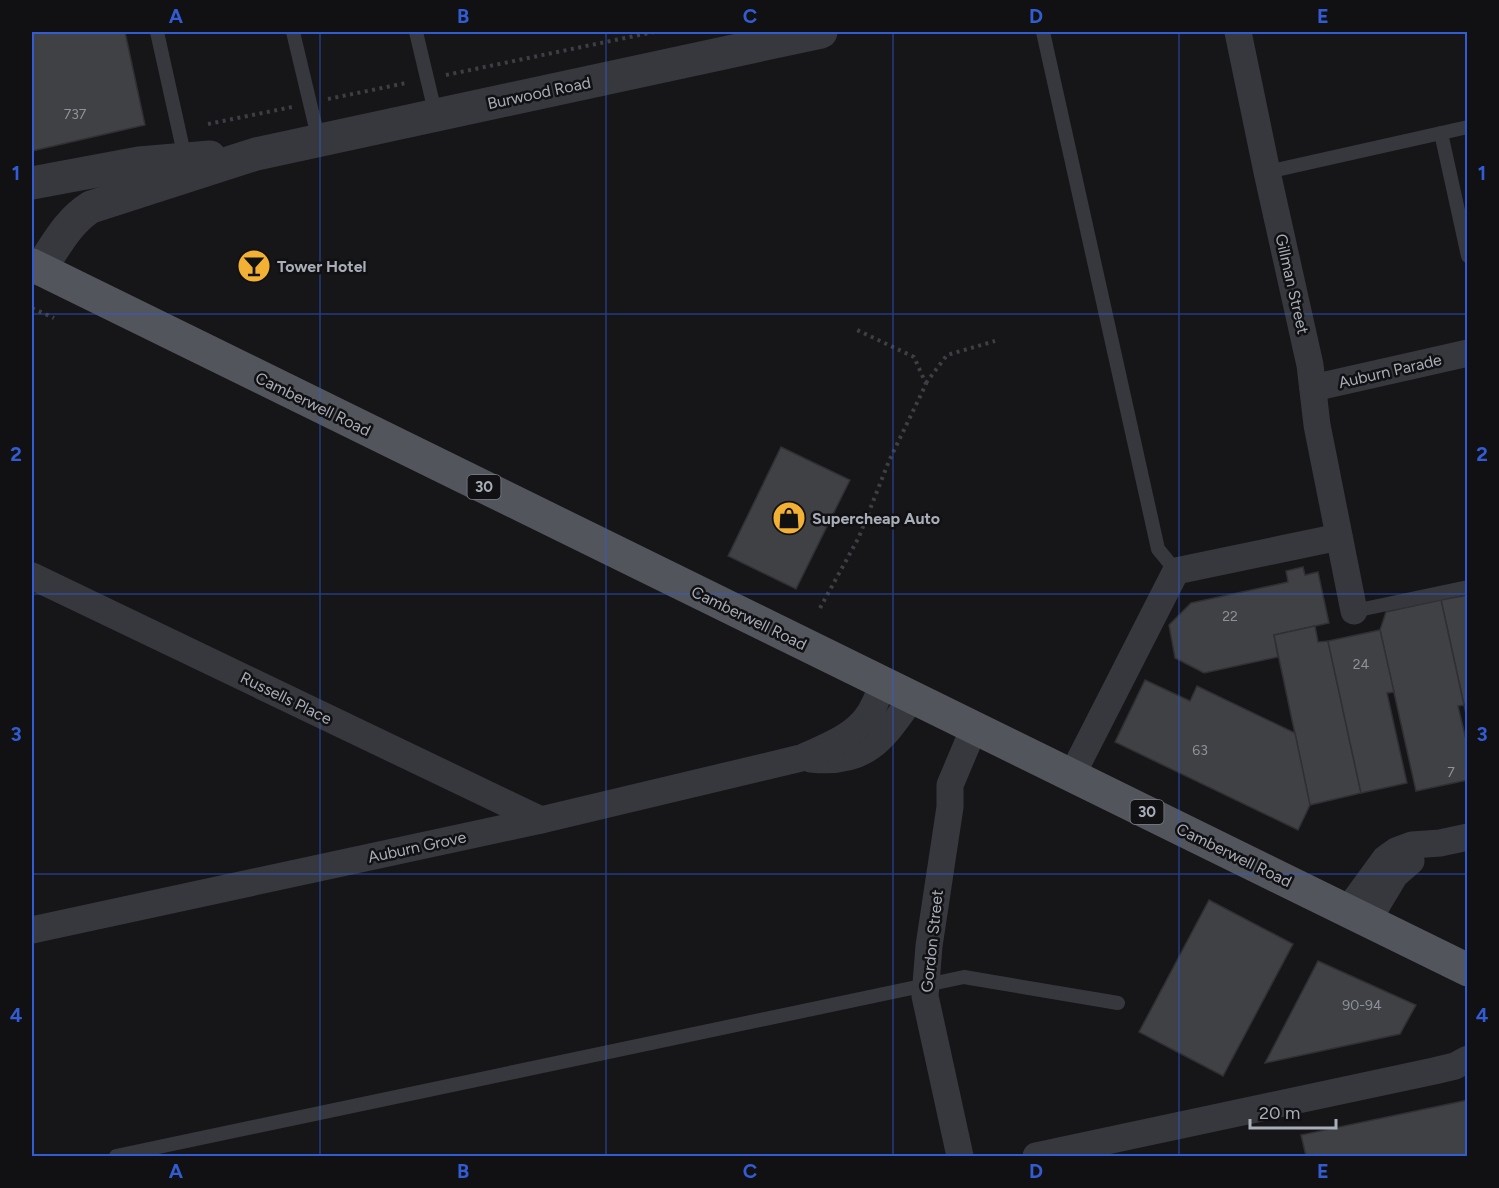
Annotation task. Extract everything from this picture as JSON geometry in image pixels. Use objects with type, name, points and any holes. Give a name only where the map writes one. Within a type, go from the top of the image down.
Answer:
[{"type":"main road","name":"Camberwell Road","points":[[36,267],[1467,969]]},
{"type":"street","name":"Burwood Road","points":[[36,267],[72,223],[91,207],[256,154],[821,32]]},
{"type":"street","name":"Gillman Street","points":[[1238,32],[1308,358],[1317,425],[1354,611]]},
{"type":"street","name":"Burwood Road","points":[[32,183],[138,163],[182,144],[256,154]]},
{"type":"street","name":"Auburn Parade","points":[[1313,388],[1467,354]]},
{"type":"street","points":[[1072,775],[1176,571],[1339,537]]},
{"type":"street","name":"Russells Place","points":[[32,576],[541,820]]},
{"type":"street","name":"Auburn Grove","points":[[32,930],[541,820],[801,758],[842,739],[898,691]]},
{"type":"street","name":"Gordon Street","points":[[960,1156],[925,996],[925,985],[950,807],[950,785],[974,728]]},
{"type":"street","points":[[1357,915],[1406,864],[1440,843],[1467,837]]},
{"type":"street","points":[[1036,1156],[1434,1071],[1455,1066],[1467,1059]]},
{"type":"lane","points":[[158,32],[182,144]]},
{"type":"lane","points":[[293,32],[319,141]]},
{"type":"lane","points":[[416,32],[436,116]]},
{"type":"lane","points":[[1043,32],[1158,549],[1176,571]]},
{"type":"lane","points":[[1267,172],[1467,128]]},
{"type":"lane","points":[[1441,133],[1467,256]]},
{"type":"lane","points":[[1354,611],[1467,587]]},
{"type":"lane","points":[[116,1156],[964,977],[1118,1004]]},
{"type":"path","points":[[182,144],[310,103],[654,32]]},
{"type":"path","points":[[32,308],[54,318]]},
{"type":"path","points":[[855,329],[914,357],[926,384]]},
{"type":"path","points":[[820,608],[859,537],[889,461],[926,384],[947,355],[995,341]]},
{"type":"building","points":[[32,32],[125,32],[145,125],[32,151]]},
{"type":"building","name":"Supercheap Auto","points":[[781,447],[850,480],[796,589],[728,556]]},
{"type":"building","points":[[1303,567],[1305,575],[1318,572],[1329,623],[1274,635],[1278,657],[1204,673],[1175,658],[1169,625],[1191,603],[1288,582],[1286,571]]},
{"type":"building","points":[[1468,595],[1468,723],[1441,600]]},
{"type":"building","points":[[1441,600],[1464,705],[1458,706],[1468,748],[1468,780],[1416,791],[1380,630],[1386,612]]},
{"type":"building","points":[[1315,626],[1318,642],[1328,641],[1361,793],[1310,805],[1274,635]]},
{"type":"building","points":[[1380,630],[1394,692],[1387,693],[1407,783],[1361,793],[1328,641]]},
{"type":"building","points":[[1145,680],[1190,701],[1197,686],[1295,733],[1310,805],[1298,830],[1115,742]]},
{"type":"building","points":[[1209,900],[1293,944],[1223,1076],[1139,1032]]},
{"type":"building","points":[[1318,961],[1416,1005],[1400,1034],[1265,1063]]},
{"type":"building","points":[[1468,1100],[1468,1156],[1306,1156],[1301,1135]]},
{"type":"place","name":"Tower Hotel","points":[[254,266]]},
{"type":"place","name":"Supercheap Auto","points":[[789,518]]}]
